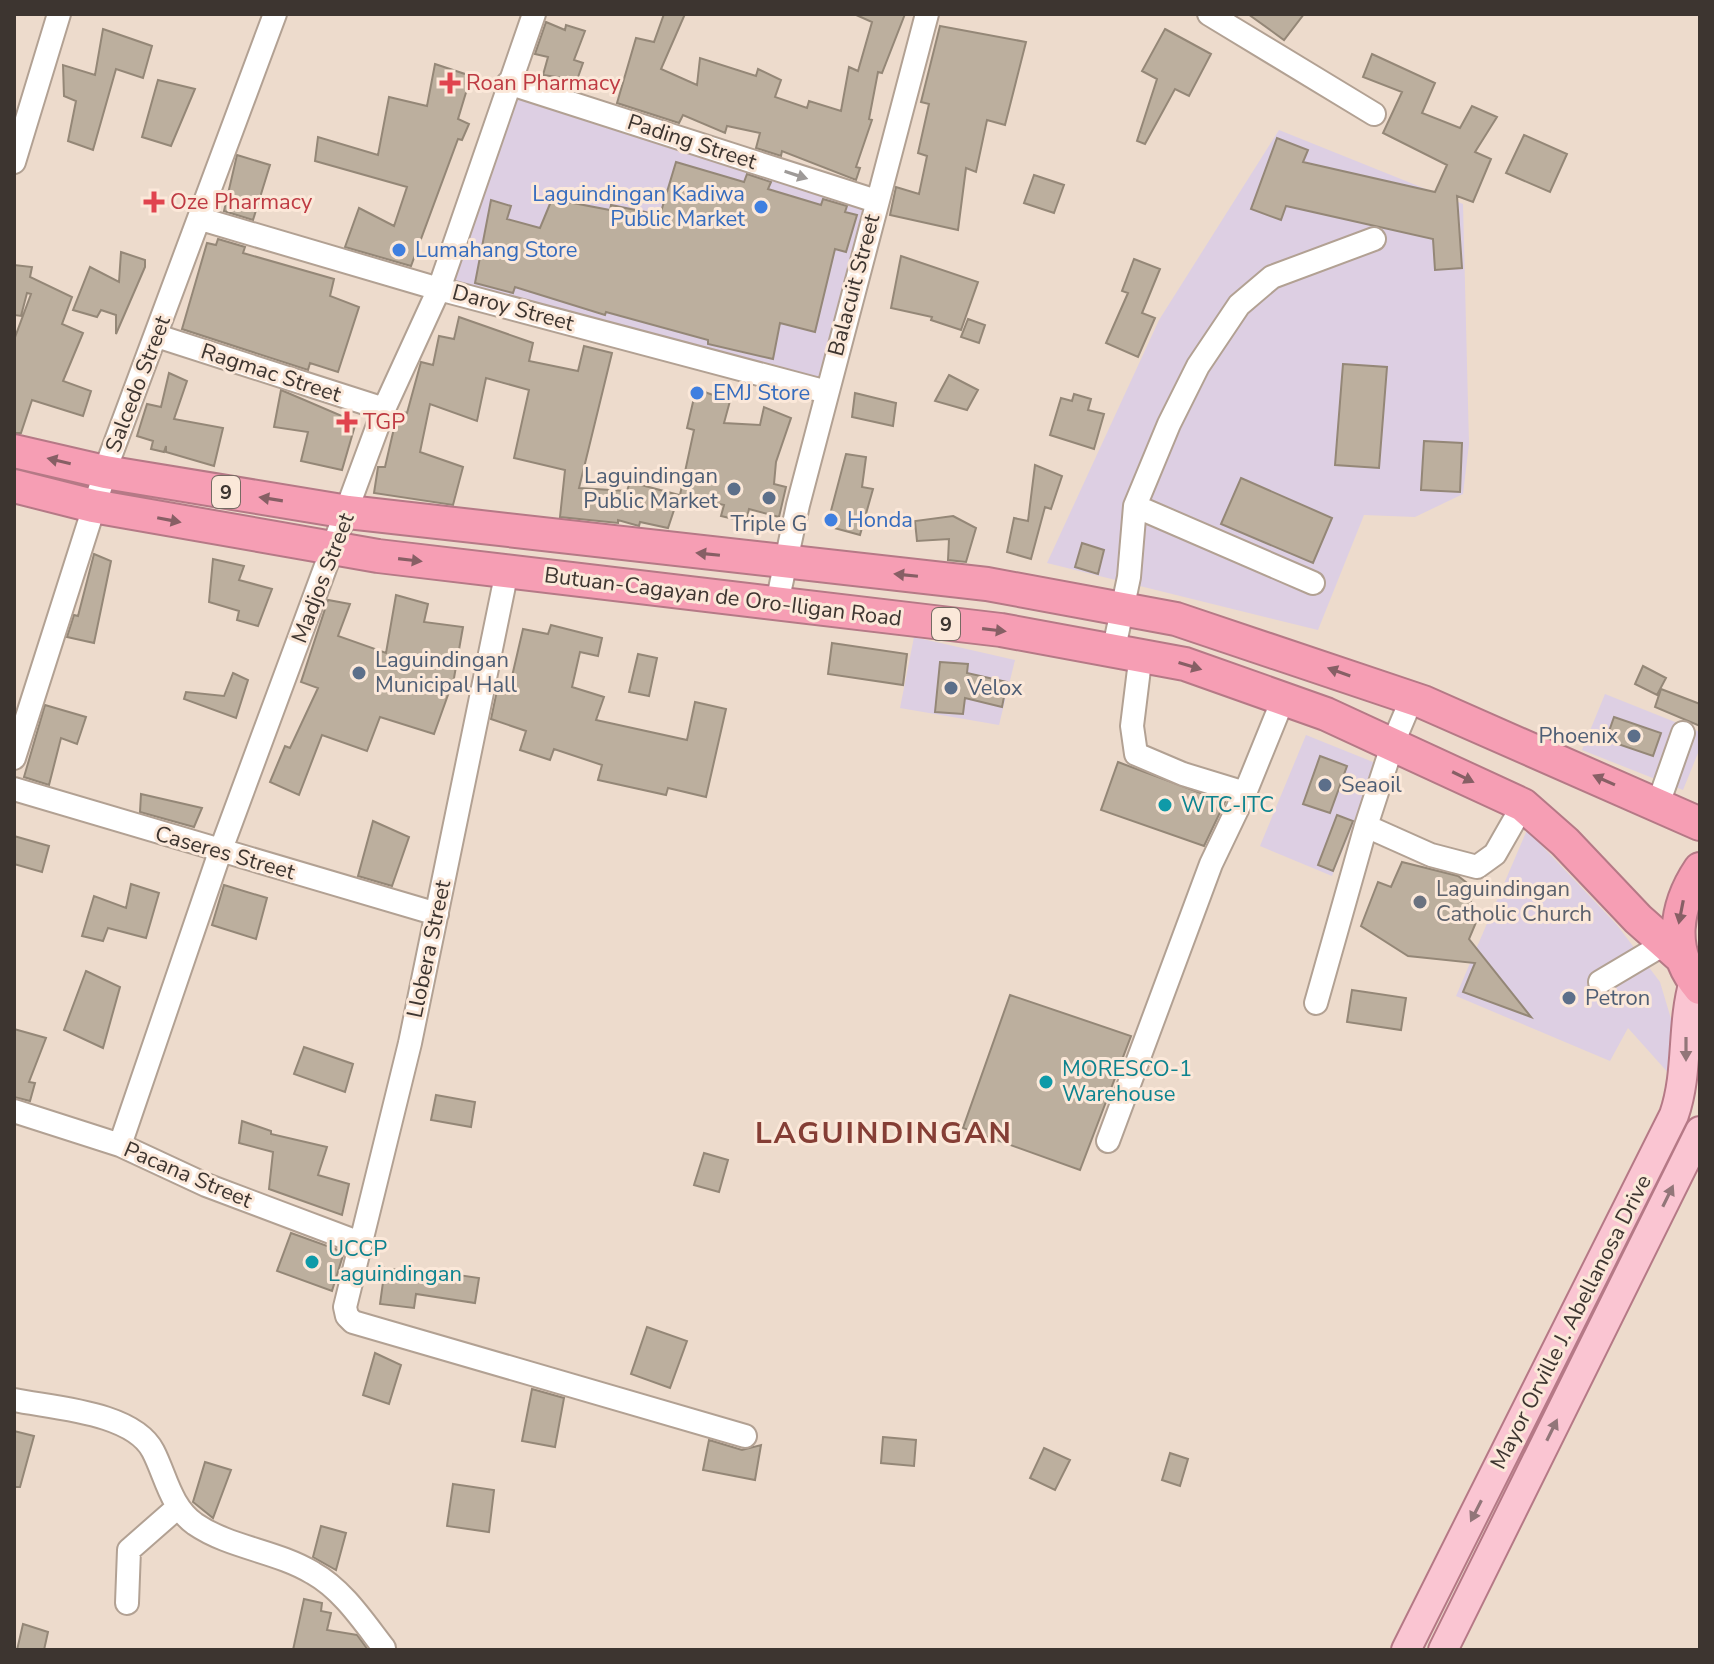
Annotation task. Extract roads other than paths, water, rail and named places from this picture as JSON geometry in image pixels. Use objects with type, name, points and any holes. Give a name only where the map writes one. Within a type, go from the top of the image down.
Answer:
[{"type":"highway","name":"Butuan-Cagayan de Oro-Iligan Road","points":[[14,451],[105,472],[348,512],[987,584],[1176,619],[1412,698],[1700,824]]},
{"type":"highway","name":"Butuan-Cagayan de Oro-Iligan Road","points":[[14,486],[93,506],[333,549],[1001,630],[1128,651],[1284,697],[1393,743],[1523,805],[1565,842],[1685,968]]},
{"type":"highway","points":[[1685,968],[1677,935],[1679,911],[1687,888],[1700,869]]},
{"type":"main road","name":"Mayor Orville J. Abellanosa Drive","points":[[1406,1650],[1674,1115],[1685,1077],[1685,968]]},
{"type":"main road","name":"Mayor Orville J. Abellanosa Drive","points":[[1443,1650],[1700,1131]]},
{"type":"street","points":[[14,162],[59,14]]},
{"type":"street","name":"Salcedo Street","points":[[14,758],[93,506],[275,14]]},
{"type":"street","name":"Madjos Street","points":[[120,1145],[220,852],[384,409],[439,289],[534,14]]},
{"type":"street","name":"Balacuit Street","points":[[777,603],[827,392],[927,14]]},
{"type":"street","points":[[1209,14],[1374,114]]},
{"type":"street","name":"Pading Street","points":[[508,83],[876,201]]},
{"type":"street","name":"Daroy Street","points":[[201,219],[439,289],[827,392]]},
{"type":"street","points":[[1245,793],[1183,774],[1136,754],[1128,651],[1121,608],[1129,577],[1135,506],[1180,400],[1198,366],[1239,305],[1272,277],[1374,239]]},
{"type":"street","name":"Ragmac Street","points":[[157,336],[384,409]]},
{"type":"street","points":[[1135,506],[1313,583]]},
{"type":"street","name":"Llobera Street","points":[[507,571],[384,1161],[345,1307],[347,1316],[353,1322],[745,1436]]},
{"type":"street","points":[[1108,1141],[1211,864],[1245,793],[1284,697]]},
{"type":"street","points":[[1316,1003],[1366,826],[1393,743],[1412,698]]},
{"type":"street","points":[[1658,804],[1683,733]]},
{"type":"street","name":"Caseres Street","points":[[14,789],[437,914]]},
{"type":"street","points":[[1366,826],[1431,855],[1477,867],[1495,854],[1523,805]]},
{"type":"street","points":[[1600,982],[1685,968]]},
{"type":"street","name":"Pacana Street","points":[[14,1111],[120,1145],[206,1185],[360,1243]]},
{"type":"street","points":[[14,1400],[115,1421],[135,1430],[151,1448],[178,1507],[195,1524],[311,1571],[332,1586],[384,1648]]},
{"type":"street","points":[[127,1603],[129,1550],[178,1507]]},
{"type":"place","name":"Roan Pharmacy","points":[[450,83]]},
{"type":"place","name":"Oze Pharmacy","points":[[154,202]]},
{"type":"place","name":"Laguindingan Kadiwa Public Market","points":[[761,207]]},
{"type":"place","name":"Lumahang Store","points":[[399,250]]},
{"type":"place","name":"EMJ Store","points":[[697,393]]},
{"type":"place","name":"TGP","points":[[347,422]]},
{"type":"place","name":"Laguindingan Public Market","points":[[734,489]]},
{"type":"place","name":"Triple G","points":[[769,498]]},
{"type":"place","name":"Honda","points":[[831,520]]},
{"type":"place","name":"Laguindingan Municipal Hall","points":[[359,673]]},
{"type":"place","name":"Velox","points":[[951,688]]},
{"type":"place","name":"Phoenix","points":[[1634,736]]},
{"type":"place","name":"Seaoil","points":[[1325,785]]},
{"type":"place","name":"WTC-ITC","points":[[1165,805]]},
{"type":"place","name":"Laguindingan Catholic Church","points":[[1420,902]]},
{"type":"place","name":"Petron","points":[[1569,998]]},
{"type":"place","name":"MORESCO-1 Warehouse","points":[[1046,1082]]},
{"type":"place","name":"UCCP Laguindingan","points":[[312,1262]]},
{"type":"district","name":"LAGUINDINGAN","points":[[884,1133]]}]
